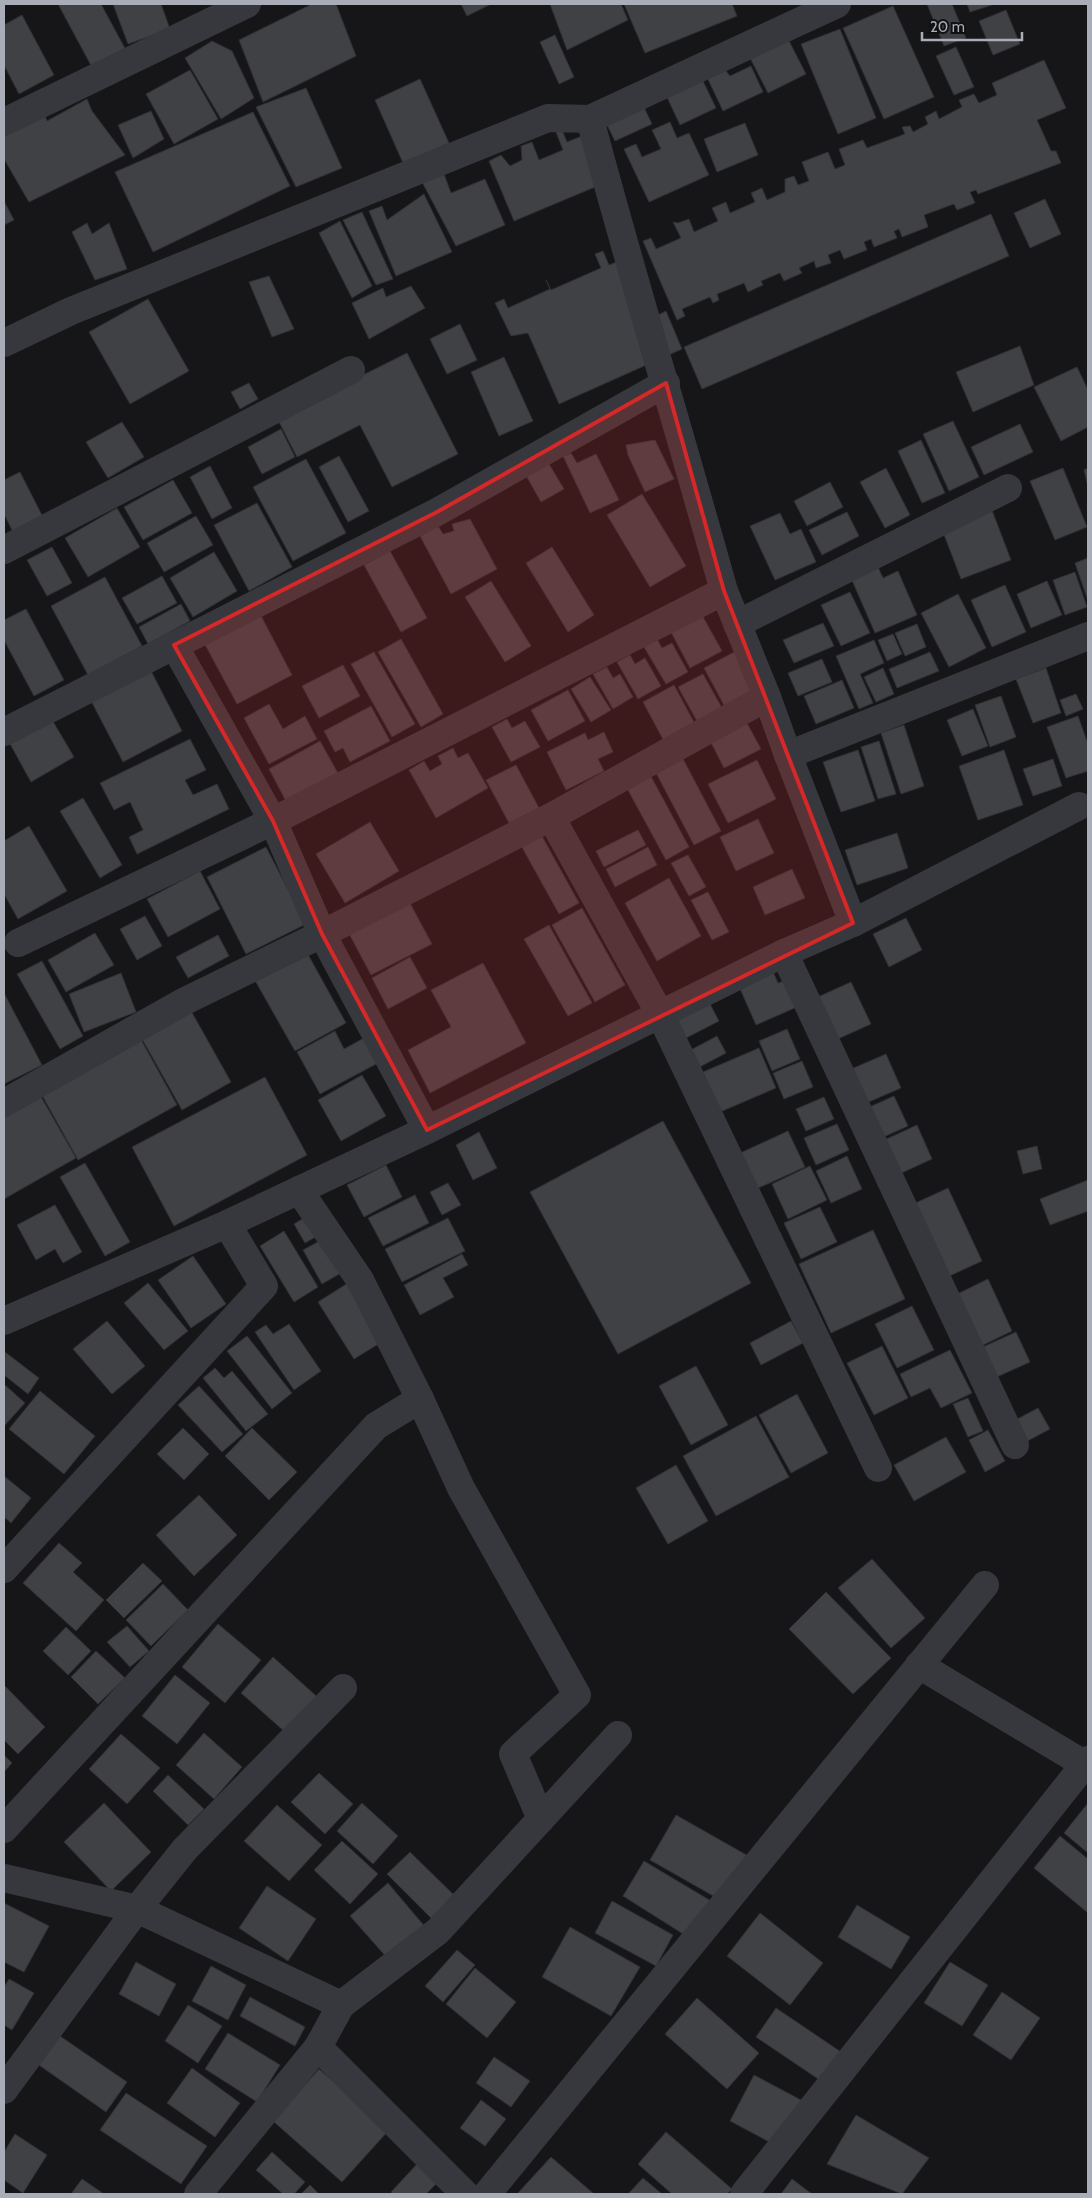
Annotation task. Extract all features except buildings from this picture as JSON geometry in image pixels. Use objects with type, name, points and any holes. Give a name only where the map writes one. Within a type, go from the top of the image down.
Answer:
[{"type":"street","points":[[4,122],[247,4]]},
{"type":"street","points":[[4,343],[71,311],[548,118],[590,119],[837,4]]},
{"type":"street","points":[[590,119],[724,591],[767,697],[853,923]]},
{"type":"street","points":[[4,550],[351,370]]},
{"type":"street","points":[[4,732],[437,512],[666,383]]},
{"type":"street","points":[[737,624],[1008,488]]},
{"type":"street","points":[[18,943],[272,821],[724,591]]},
{"type":"street","points":[[788,755],[1088,636]]},
{"type":"street","points":[[174,644],[272,821],[322,934],[426,1130]]},
{"type":"street","points":[[4,1103],[185,1001],[322,934],[551,817],[767,697]]},
{"type":"street","points":[[4,1321],[227,1224],[426,1130],[784,953],[853,923],[1079,806]]},
{"type":"street","points":[[551,817],[660,1014],[878,1468]]},
{"type":"street","points":[[784,953],[1015,1445]]},
{"type":"street","points":[[299,1190],[360,1280],[420,1399],[461,1488],[577,1695],[513,1754],[541,1820]]},
{"type":"street","points":[[4,1569],[264,1286],[227,1224]]},
{"type":"street","points":[[4,1829],[376,1426],[420,1399]]},
{"type":"street","points":[[487,2194],[985,1585]]},
{"type":"street","points":[[744,2194],[1086,1762],[919,1665]]},
{"type":"street","points":[[4,2090],[137,1909],[185,1848],[343,1688]]},
{"type":"street","points":[[198,2194],[318,2047],[341,2005],[438,1931],[618,1735]]},
{"type":"street","points":[[4,1878],[137,1909],[341,2005]]},
{"type":"street","points":[[318,2047],[464,2194]]},
{"type":"highlighted area","points":[[666,383],[724,591],[853,923],[427,1130],[322,934],[273,821],[174,645],[437,512]]}]
